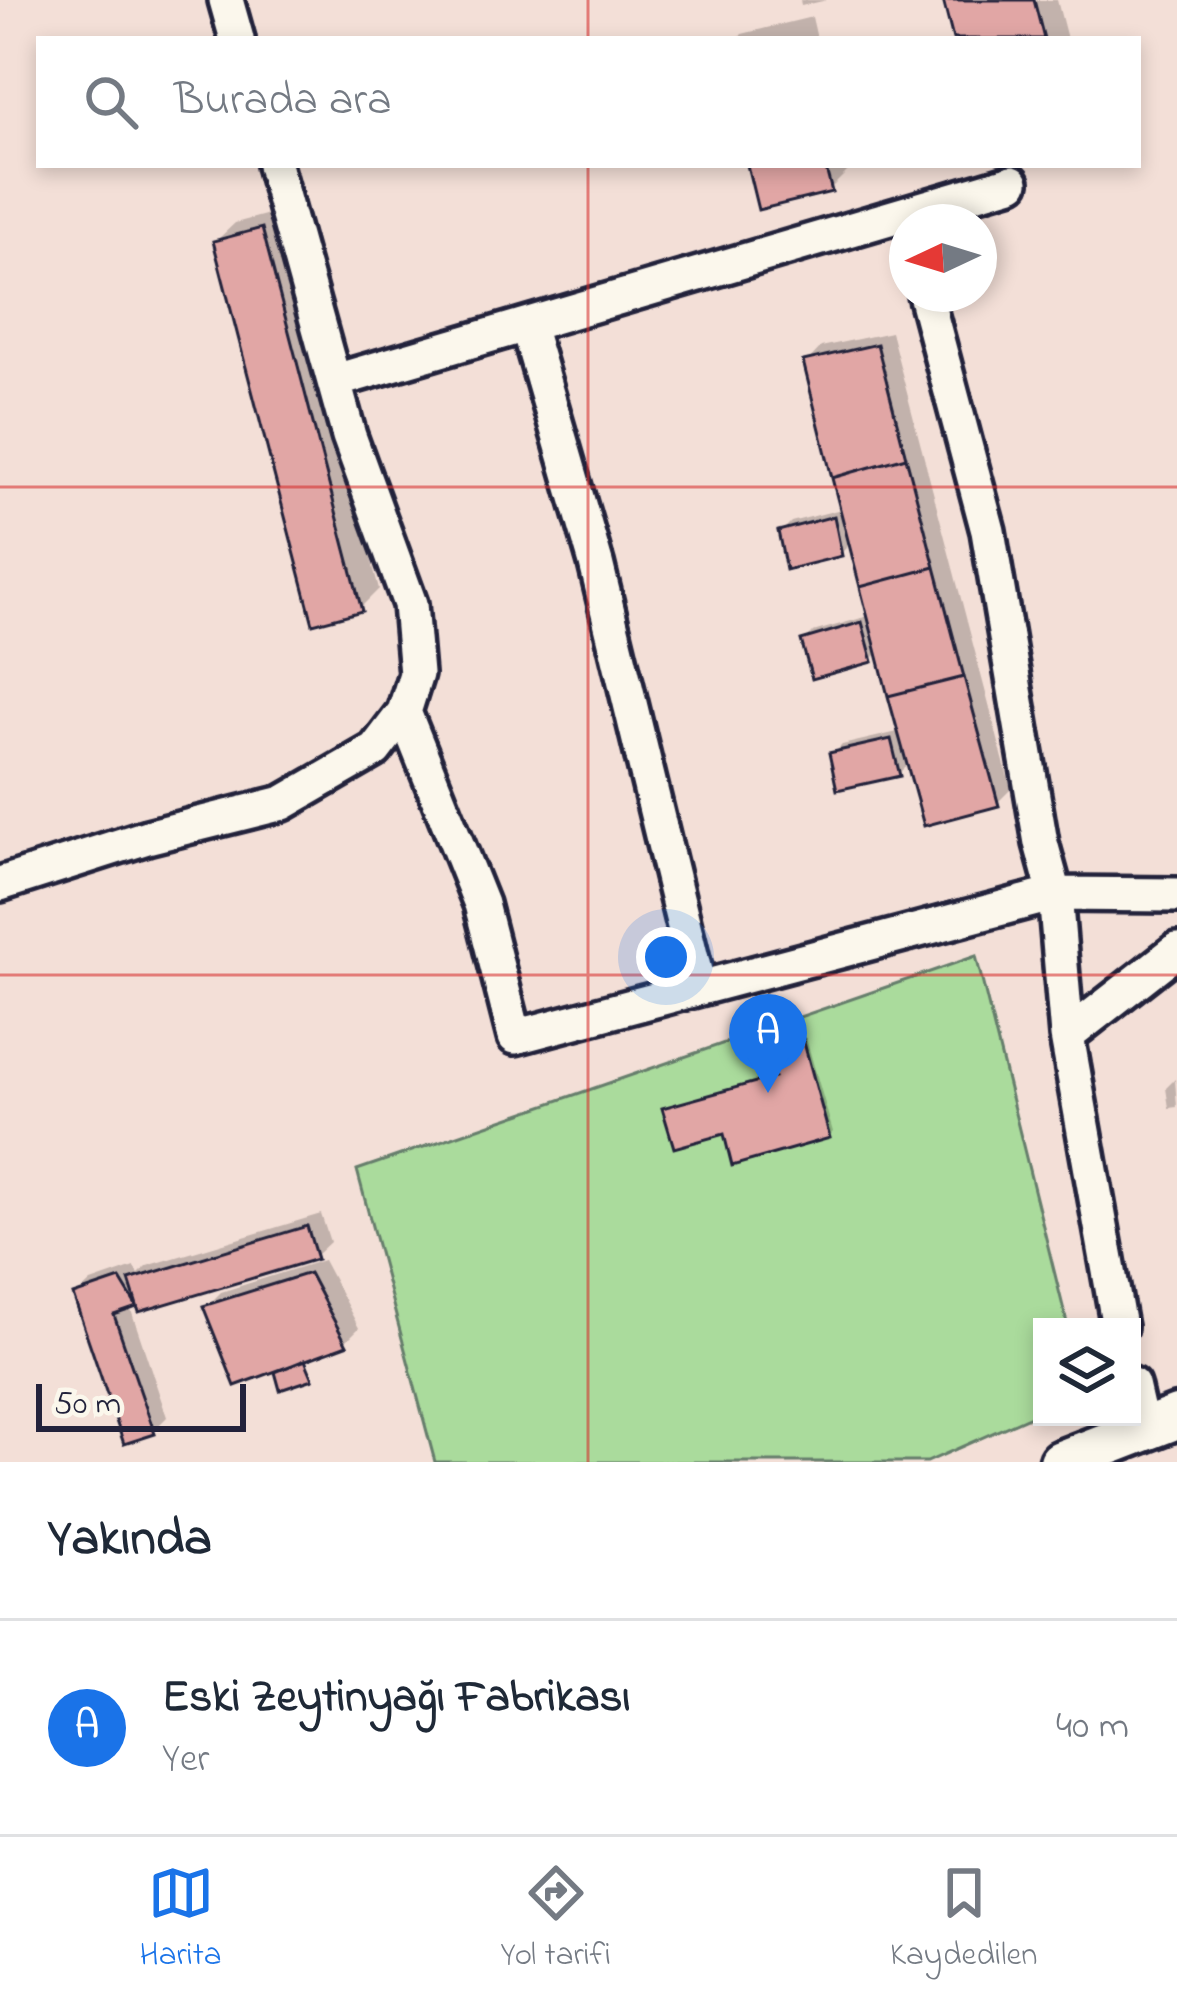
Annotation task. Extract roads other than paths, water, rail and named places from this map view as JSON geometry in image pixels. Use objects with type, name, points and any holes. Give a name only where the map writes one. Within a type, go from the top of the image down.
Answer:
[{"type":"street","points":[[226,0],[236,36]]},
{"type":"street","points":[[0,884],[147,837],[283,803],[375,750],[404,712],[416,674],[410,604],[335,381],[275,168]]},
{"type":"street","points":[[947,204],[1012,182]]},
{"type":"street","points":[[335,381],[889,223]]},
{"type":"street","points":[[930,312],[988,531],[1041,843],[1055,894],[1067,1036],[1117,1318]]},
{"type":"street","points":[[527,325],[596,563],[699,988]]},
{"type":"street","points":[[404,712],[481,904],[515,1037],[1055,894],[1177,895]]},
{"type":"street","points":[[1067,1036],[1177,950]]},
{"type":"street","points":[[1060,1462],[1159,1423],[1141,1398]]},
{"type":"place","name":"Eski Zeytinyağı Fabrikası","points":[[768,1093]]}]
